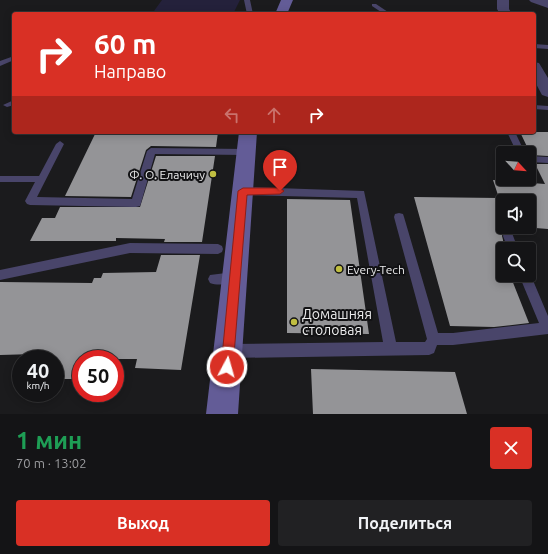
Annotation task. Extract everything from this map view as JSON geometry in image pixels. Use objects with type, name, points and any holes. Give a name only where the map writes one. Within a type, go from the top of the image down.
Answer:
[{"type":"main road","points":[[282,12],[287,0]]},
{"type":"main road","points":[[222,414],[228,352],[224,278],[243,191],[248,134]]},
{"type":"street","points":[[503,0],[503,9],[505,12]]},
{"type":"street","points":[[535,0],[548,4]]},
{"type":"street","points":[[536,70],[548,92]]},
{"type":"lane","points":[[247,0],[250,12]]},
{"type":"lane","points":[[374,5],[385,12]]},
{"type":"lane","points":[[536,46],[548,47]]},
{"type":"lane","points":[[0,64],[12,59]]},
{"type":"lane","points":[[12,103],[7,105],[12,106]]},
{"type":"lane","points":[[536,107],[548,108]]},
{"type":"lane","points":[[512,134],[518,146]]},
{"type":"lane","points":[[60,144],[30,201],[136,202],[151,151],[246,152]]},
{"type":"lane","points":[[536,159],[548,160]]},
{"type":"lane","points":[[0,179],[42,179]]},
{"type":"lane","points":[[243,191],[361,194],[391,348]]},
{"type":"lane","points":[[228,352],[429,348],[433,339],[399,217]]},
{"type":"lane","points":[[508,236],[510,242]]},
{"type":"lane","points":[[0,275],[130,248],[218,249]]},
{"type":"lane","points":[[433,339],[453,339],[547,328],[527,282]]},
{"type":"shaded area","points":[[162,0],[240,0],[234,12],[154,11]]},
{"type":"building","points":[[548,132],[548,156],[536,155],[536,146],[527,146],[521,134]]},
{"type":"building","points":[[95,134],[218,134],[216,147],[151,146],[146,150],[131,197],[65,196]]},
{"type":"building","points":[[156,156],[215,156],[202,242],[164,242],[165,239],[116,238],[116,241],[30,241],[42,218],[55,218],[60,207],[140,207]]},
{"type":"building","points":[[536,164],[548,164],[548,229],[536,228],[536,194],[498,194],[493,180],[496,180],[496,186],[536,186],[536,183],[545,184]]},
{"type":"building","points":[[414,197],[496,198],[496,234],[502,234],[503,242],[496,242],[496,282],[513,282],[529,323],[494,327],[450,326]]},
{"type":"building","points":[[287,199],[350,200],[369,334],[287,333]]},
{"type":"building","points":[[161,255],[200,255],[181,370],[135,368],[137,359],[124,359],[124,350],[72,350],[72,379],[64,379],[64,350],[12,350],[12,355],[0,355],[0,282],[92,283],[94,278],[101,278],[103,273],[156,272]]},
{"type":"building","points":[[311,369],[455,372],[467,414],[313,414]]},
{"type":"place","name":"Ф. О. Елачичу","points":[[213,174]]},
{"type":"place","name":"Every-Tech","points":[[339,269]]},
{"type":"place","name":"Домашняя столовая","points":[[294,322]]},
{"type":"route","points":[[227,367],[243,191],[280,191]]}]
